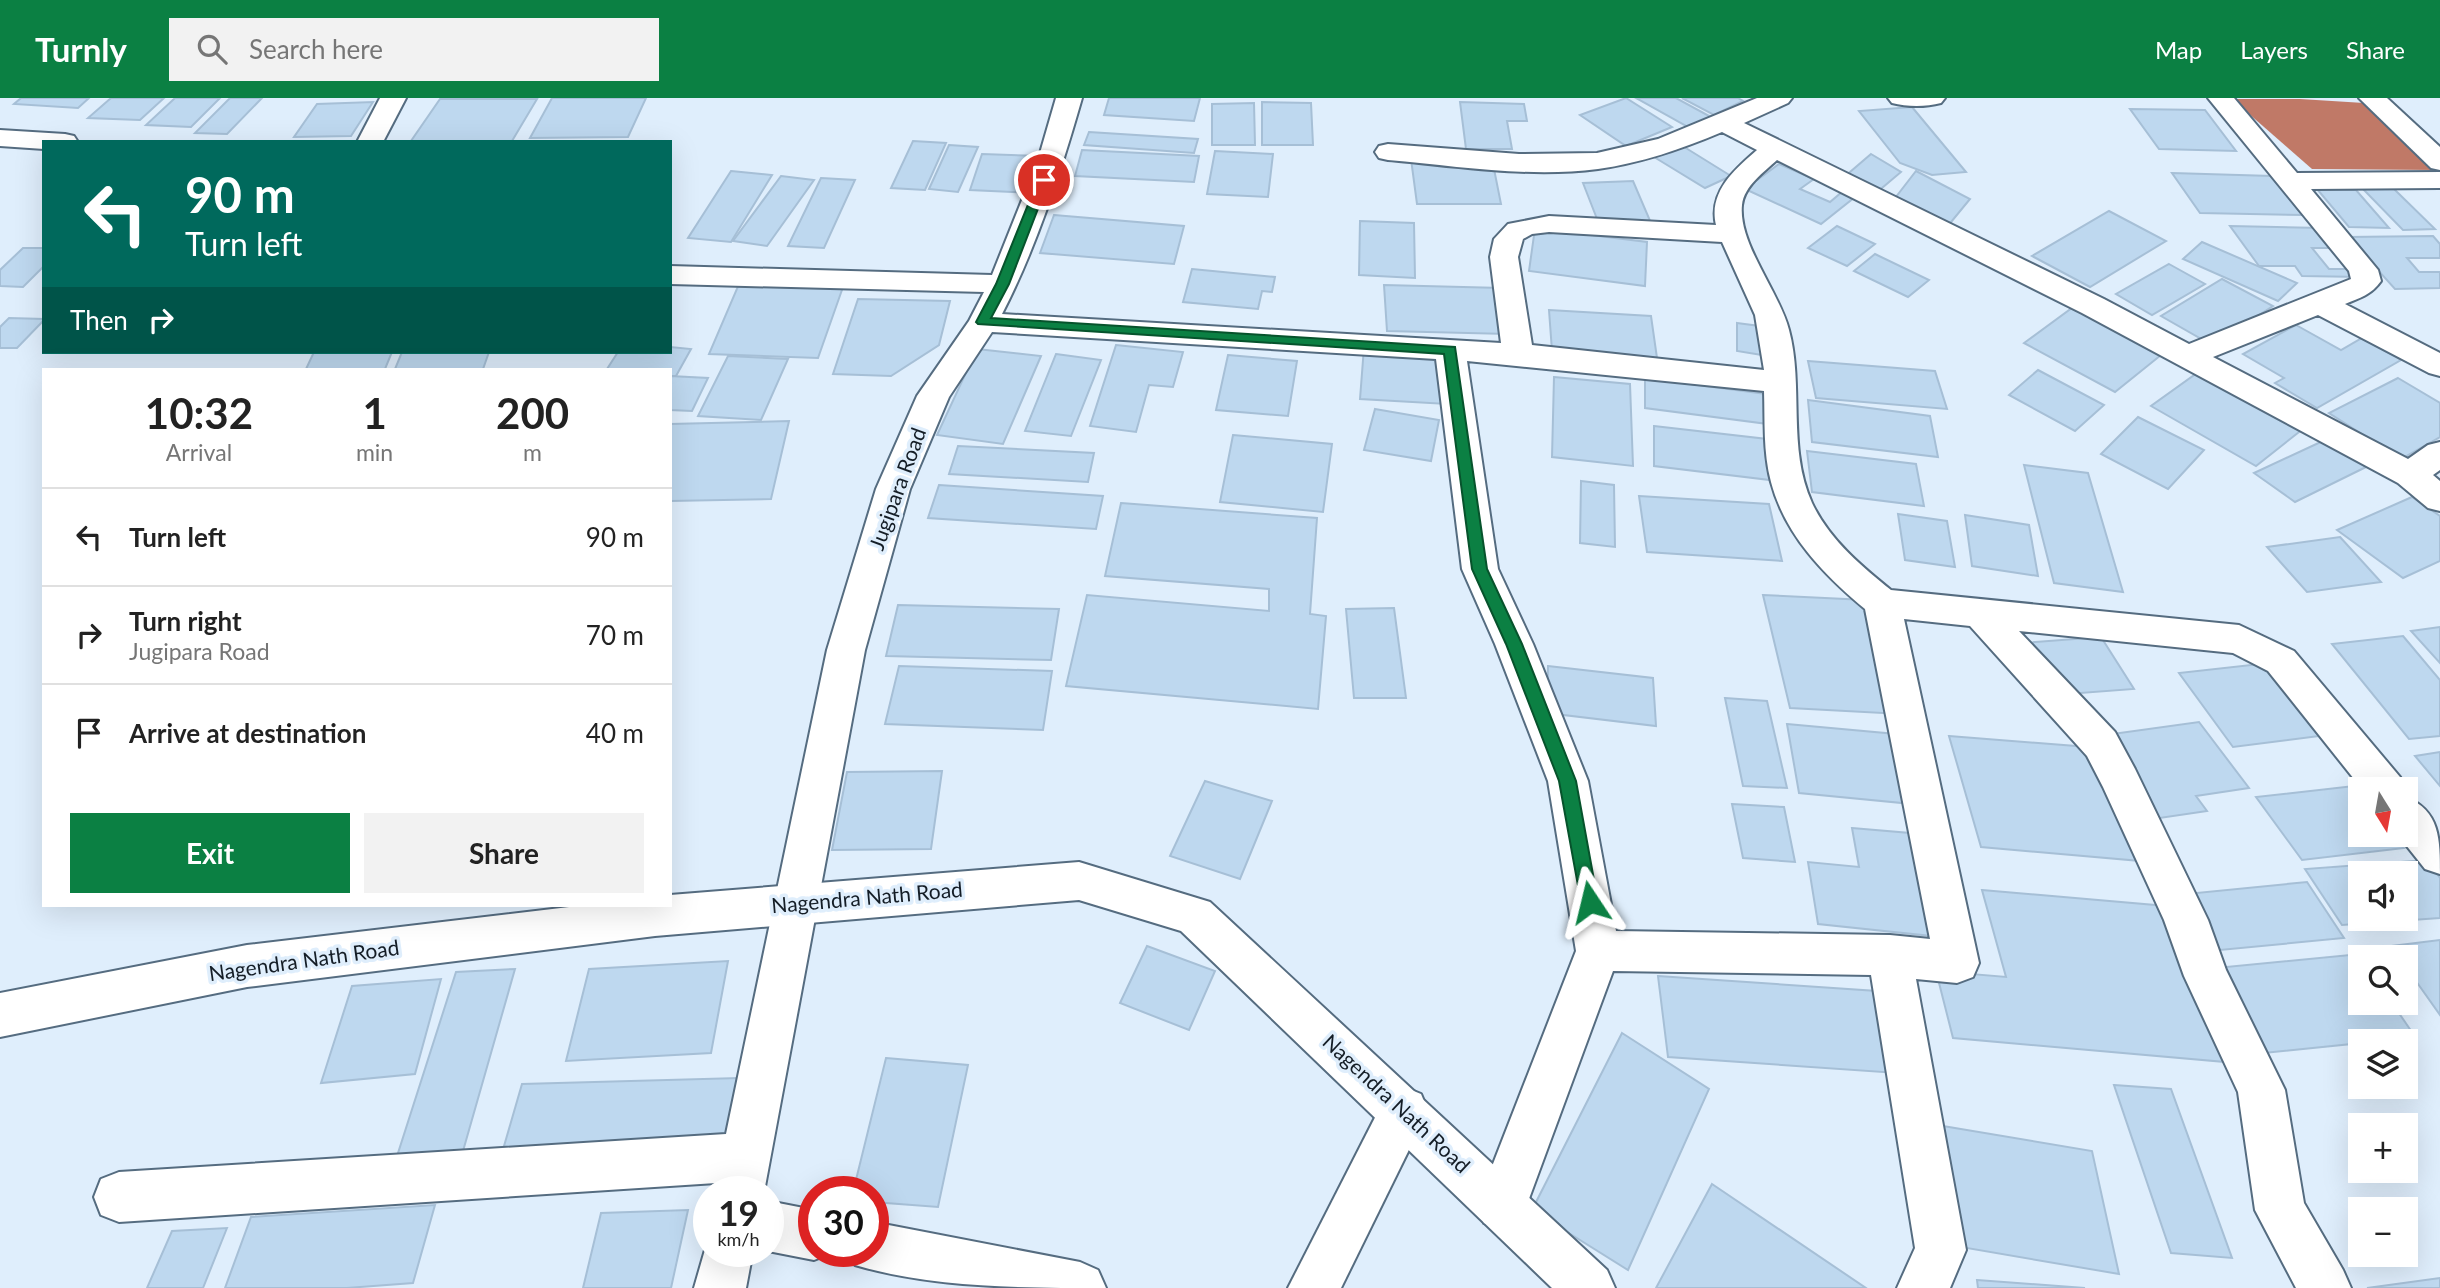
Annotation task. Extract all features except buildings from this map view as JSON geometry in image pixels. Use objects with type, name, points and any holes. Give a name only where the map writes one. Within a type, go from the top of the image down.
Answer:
[{"type":"street","points":[[371,140],[393,98]]},
{"type":"street","name":"Jugipara Road","points":[[742,1174],[846,650],[894,489],[933,396],[983,322],[1003,284],[1051,160],[1069,98]]},
{"type":"street","points":[[1388,152],[1552,163],[1599,160],[1643,152],[1779,98]]},
{"type":"street","points":[[1901,98],[1932,98]]},
{"type":"street","points":[[2187,356],[2359,288],[2366,281],[2363,270],[2221,98]]},
{"type":"street","points":[[2372,98],[2440,162]]},
{"type":"street","points":[[1722,122],[2081,300],[2425,481],[2440,499]]},
{"type":"street","points":[[0,138],[42,141]]},
{"type":"street","points":[[1773,149],[1738,183],[1727,206],[1733,234],[1769,312],[1780,348],[1783,460],[1794,501],[1811,534],[1844,574],[1882,604],[2239,639],[2281,661],[2376,777]]},
{"type":"street","points":[[2289,181],[2440,180]]},
{"type":"street","points":[[1518,354],[1504,257],[1505,243],[1512,232],[1528,226],[1549,224],[1733,234]]},
{"type":"street","points":[[672,275],[1003,284]]},
{"type":"street","points":[[2319,303],[2440,366]]},
{"type":"street","points":[[983,322],[1518,354],[1781,382]]},
{"type":"street","points":[[1450,350],[1480,569],[1514,644],[1567,781],[1598,951],[1502,1205]]},
{"type":"street","points":[[2425,481],[2440,453]]},
{"type":"street","points":[[1598,951],[1891,955],[1957,963],[1882,604]]},
{"type":"street","points":[[1980,613],[2101,744],[2121,781],[2186,920],[2206,976],[2261,1090],[2280,1210],[2325,1288]]},
{"type":"street","points":[[2418,829],[2440,856]]},
{"type":"street","name":"Nagendra Nath Road","points":[[0,1016],[247,965],[655,916],[1079,881],[1195,916],[1588,1288]]},
{"type":"street","points":[[1891,955],[1941,1250],[1923,1288]]},
{"type":"street","points":[[1314,1288],[1404,1111]]},
{"type":"street","points":[[119,1197],[742,1174]]},
{"type":"street","points":[[889,1250],[1080,1288]]},
{"type":"street","points":[[720,1288],[725,1267]]},
{"type":"shaded area","points":[[2232,99],[2364,103],[2437,170],[2312,169]]},
{"type":"route","points":[[1044,180],[1003,284],[983,322],[1450,350],[1480,569],[1514,644],[1567,781],[1590,902]]}]
